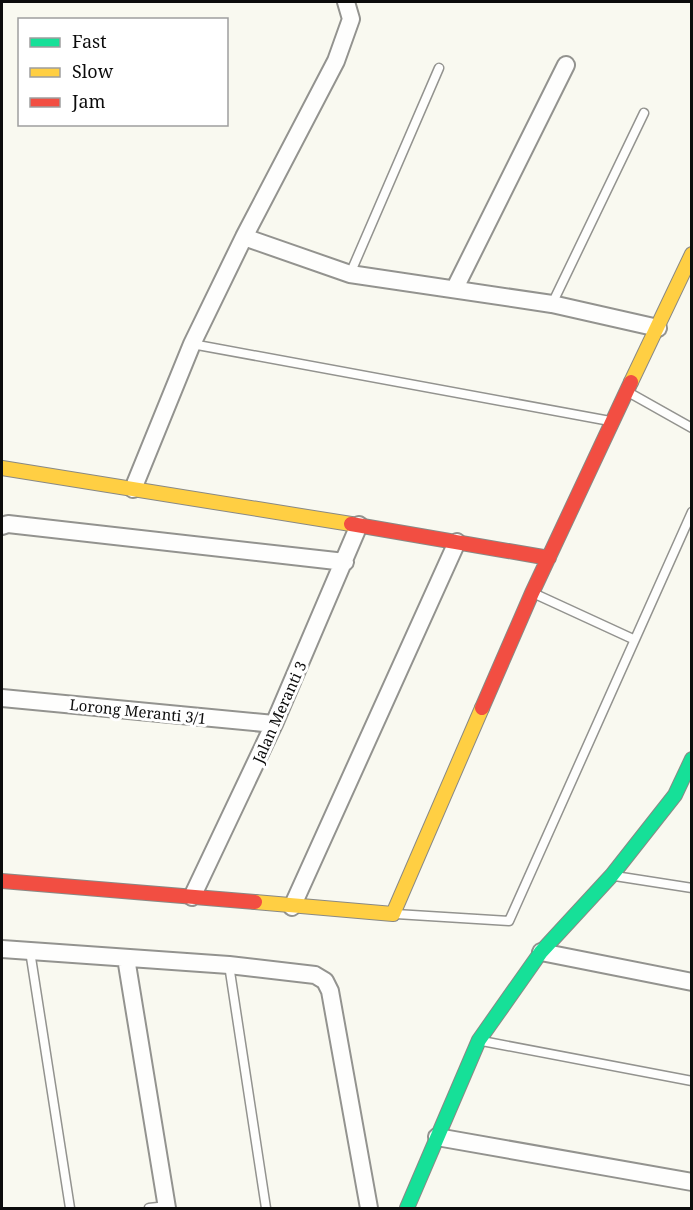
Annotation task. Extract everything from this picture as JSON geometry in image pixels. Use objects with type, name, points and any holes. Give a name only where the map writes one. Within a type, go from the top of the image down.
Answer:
[{"type":"street","points":[[134,489],[192,344],[244,237],[336,61],[351,20],[346,2]]},
{"type":"street","points":[[455,288],[566,65]]},
{"type":"street","points":[[244,237],[350,274],[552,304],[658,328]]},
{"type":"street","points":[[2,881],[393,914],[532,593],[692,254]]},
{"type":"street","points":[[2,468],[549,558]]},
{"type":"street","points":[[2,526],[8,524],[345,562]]},
{"type":"street","name":"Jalan Meranti 3","points":[[192,897],[274,724],[359,525]]},
{"type":"street","points":[[292,907],[457,542]]},
{"type":"street","name":"Lorong Meranti 3/1","points":[[2,698],[274,724]]},
{"type":"street","points":[[407,1209],[479,1040],[541,952],[612,876],[675,795],[692,759]]},
{"type":"street","points":[[675,795],[692,798]]},
{"type":"street","points":[[2,950],[229,965],[315,975],[325,981],[330,991],[369,1209]]},
{"type":"street","points":[[541,952],[692,982]]},
{"type":"street","points":[[126,958],[167,1207]]},
{"type":"street","points":[[437,1137],[692,1182]]},
{"type":"lane","points":[[350,274],[439,68]]},
{"type":"lane","points":[[552,304],[644,113]]},
{"type":"lane","points":[[192,344],[612,422]]},
{"type":"lane","points":[[627,392],[692,428]]},
{"type":"lane","points":[[393,914],[509,921],[633,639],[692,512]]},
{"type":"lane","points":[[532,593],[633,639]]},
{"type":"lane","points":[[612,876],[692,888]]},
{"type":"lane","points":[[30,951],[70,1209]]},
{"type":"lane","points":[[229,965],[266,1209]]},
{"type":"lane","points":[[479,1040],[692,1082]]},
{"type":"lane","points":[[148,1209],[167,1207]]},
{"type":"traffic: fast","points":[[407,1208],[479,1040],[541,952],[612,875],[675,795],[692,759]]},
{"type":"traffic: slow","points":[[631,382],[692,254]]},
{"type":"traffic: slow","points":[[2,468],[351,524]]},
{"type":"traffic: slow","points":[[255,902],[393,914],[482,708]]},
{"type":"traffic: jam","points":[[482,708],[532,593],[631,382]]},
{"type":"traffic: jam","points":[[351,524],[549,558]]},
{"type":"traffic: jam","points":[[2,881],[255,902]]}]
